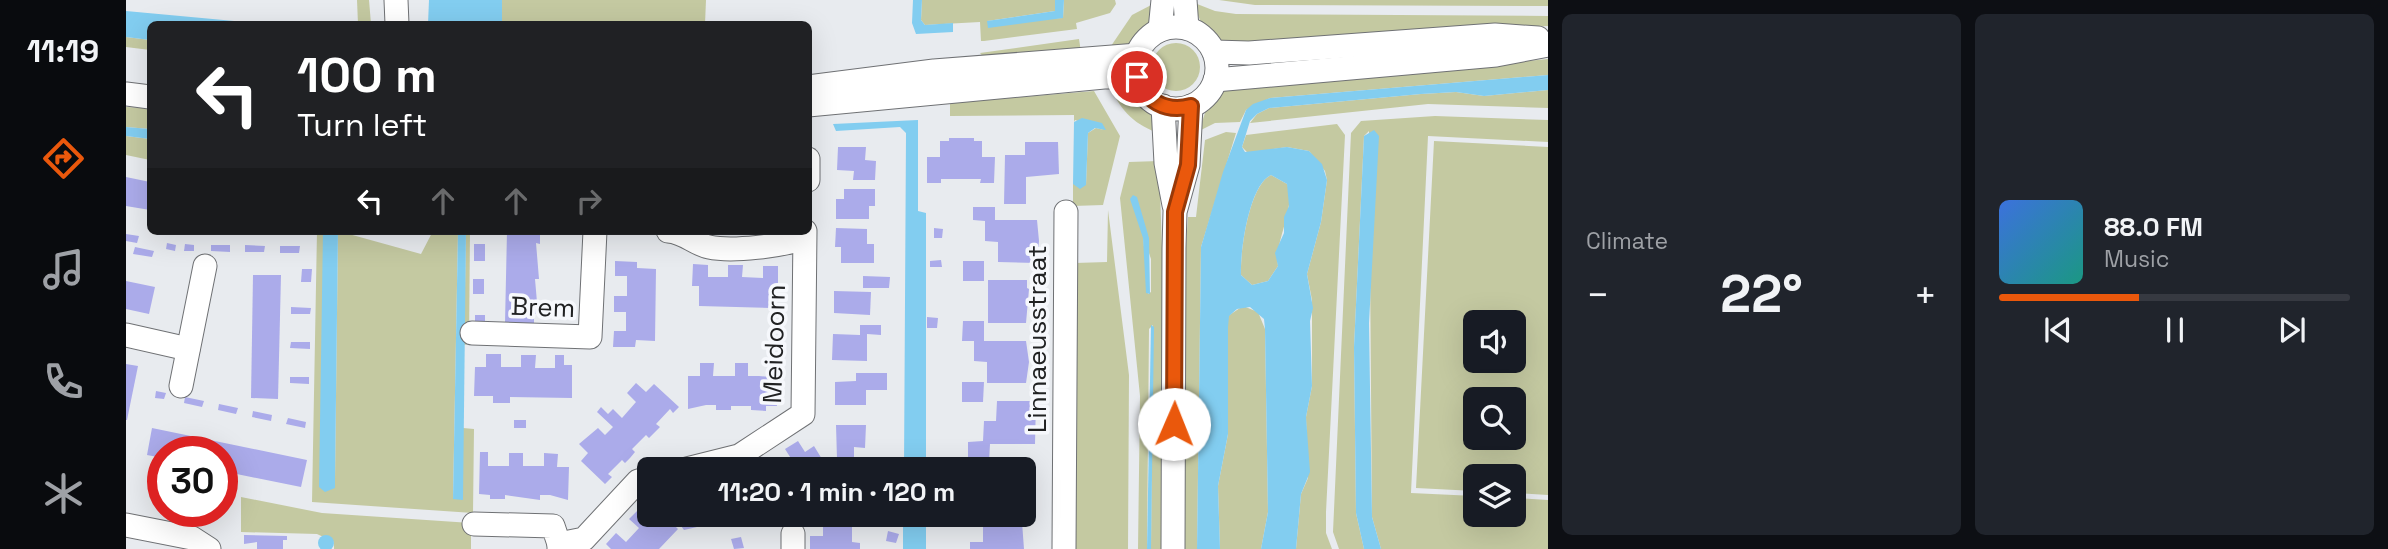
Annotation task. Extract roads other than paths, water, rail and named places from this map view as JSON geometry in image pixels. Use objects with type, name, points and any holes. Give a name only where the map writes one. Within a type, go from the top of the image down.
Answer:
[{"type":"street","points":[[396,0],[397,21]]},
{"type":"street","points":[[1160,30],[1163,0]]},
{"type":"street","points":[[1185,0],[1187,28]]},
{"type":"street","points":[[1187,28],[1203,37],[1214,52],[1217,63],[1215,80],[1206,96],[1191,106],[1163,106],[1146,95],[1137,66],[1146,40],[1160,30],[1187,28]]},
{"type":"street","points":[[1214,52],[1249,53],[1494,35],[1548,39]]},
{"type":"street","points":[[1215,80],[1496,55],[1548,45]]},
{"type":"street","points":[[812,86],[934,71],[1137,66]]},
{"type":"street","points":[[812,105],[1104,77],[1137,66]]},
{"type":"street","points":[[126,94],[147,97]]},
{"type":"street","points":[[1163,106],[1166,163],[1175,212],[1173,549]]},
{"type":"street","points":[[1175,212],[1188,165],[1191,106]]},
{"type":"street","name":"Linnaeusstraat","points":[[1064,549],[1066,212]]},
{"type":"street","name":"Brem","points":[[472,333],[590,337],[595,235]]},
{"type":"street","points":[[687,235],[709,247],[781,246],[804,235]]},
{"type":"street","name":"Meidoorn","points":[[735,457],[803,414],[804,235]]},
{"type":"street","points":[[181,386],[205,266]]},
{"type":"street","points":[[126,335],[188,349]]},
{"type":"street","points":[[474,524],[553,526],[559,547],[584,539],[637,482]]},
{"type":"street","points":[[126,525],[192,538],[209,549]]},
{"type":"water","points":[[429,0],[502,0],[502,21],[428,21]]},
{"type":"water","points":[[913,0],[922,0],[921,20],[925,25],[953,23],[953,32],[916,34],[912,23]]},
{"type":"water","points":[[1055,0],[1064,0],[1063,18],[988,28],[987,21],[1055,11]]},
{"type":"water","points":[[126,11],[234,21],[147,21],[147,40],[126,37]]},
{"type":"water","points":[[1548,75],[1548,90],[1484,96],[1456,92],[1421,94],[1269,108],[1250,121],[1242,147],[1245,152],[1287,147],[1309,151],[1322,164],[1327,180],[1321,222],[1307,274],[1313,308],[1310,321],[1312,386],[1306,417],[1310,472],[1301,494],[1296,549],[1261,549],[1268,512],[1264,319],[1250,307],[1237,309],[1229,316],[1228,327],[1228,434],[1218,486],[1220,549],[1197,549],[1201,247],[1223,172],[1246,110],[1253,104],[1270,98]],"holes":[[[1271,175],[1287,184],[1289,206],[1284,217],[1284,233],[1275,253],[1278,266],[1268,281],[1252,285],[1241,275],[1244,235],[1252,205],[1263,181]]]},
{"type":"water","points":[[1082,118],[1102,123],[1106,130],[1095,128],[1088,133],[1086,185],[1080,189],[1073,184],[1074,122]]},
{"type":"water","points":[[918,120],[918,211],[926,213],[926,457],[904,457],[906,133],[900,127],[836,131],[833,124]]},
{"type":"water","points":[[126,127],[147,129],[147,139],[126,136]]},
{"type":"water","points":[[1374,130],[1379,136],[1369,323],[1372,517],[1381,549],[1364,549],[1356,513],[1354,347],[1364,136]]},
{"type":"water","points":[[1133,195],[1137,197],[1149,238],[1150,294],[1146,293],[1143,238],[1130,199]]},
{"type":"water","points":[[323,235],[338,235],[335,488],[325,492],[319,487]]},
{"type":"water","points":[[458,235],[466,235],[463,500],[453,499]]},
{"type":"water","points":[[1151,325],[1154,327],[1151,549],[1147,549]]},
{"type":"water","points":[[903,527],[926,527],[926,549],[903,549]]},
{"type":"water","points":[[326,535],[333,540],[333,546],[329,550],[323,550],[318,543]]}]
